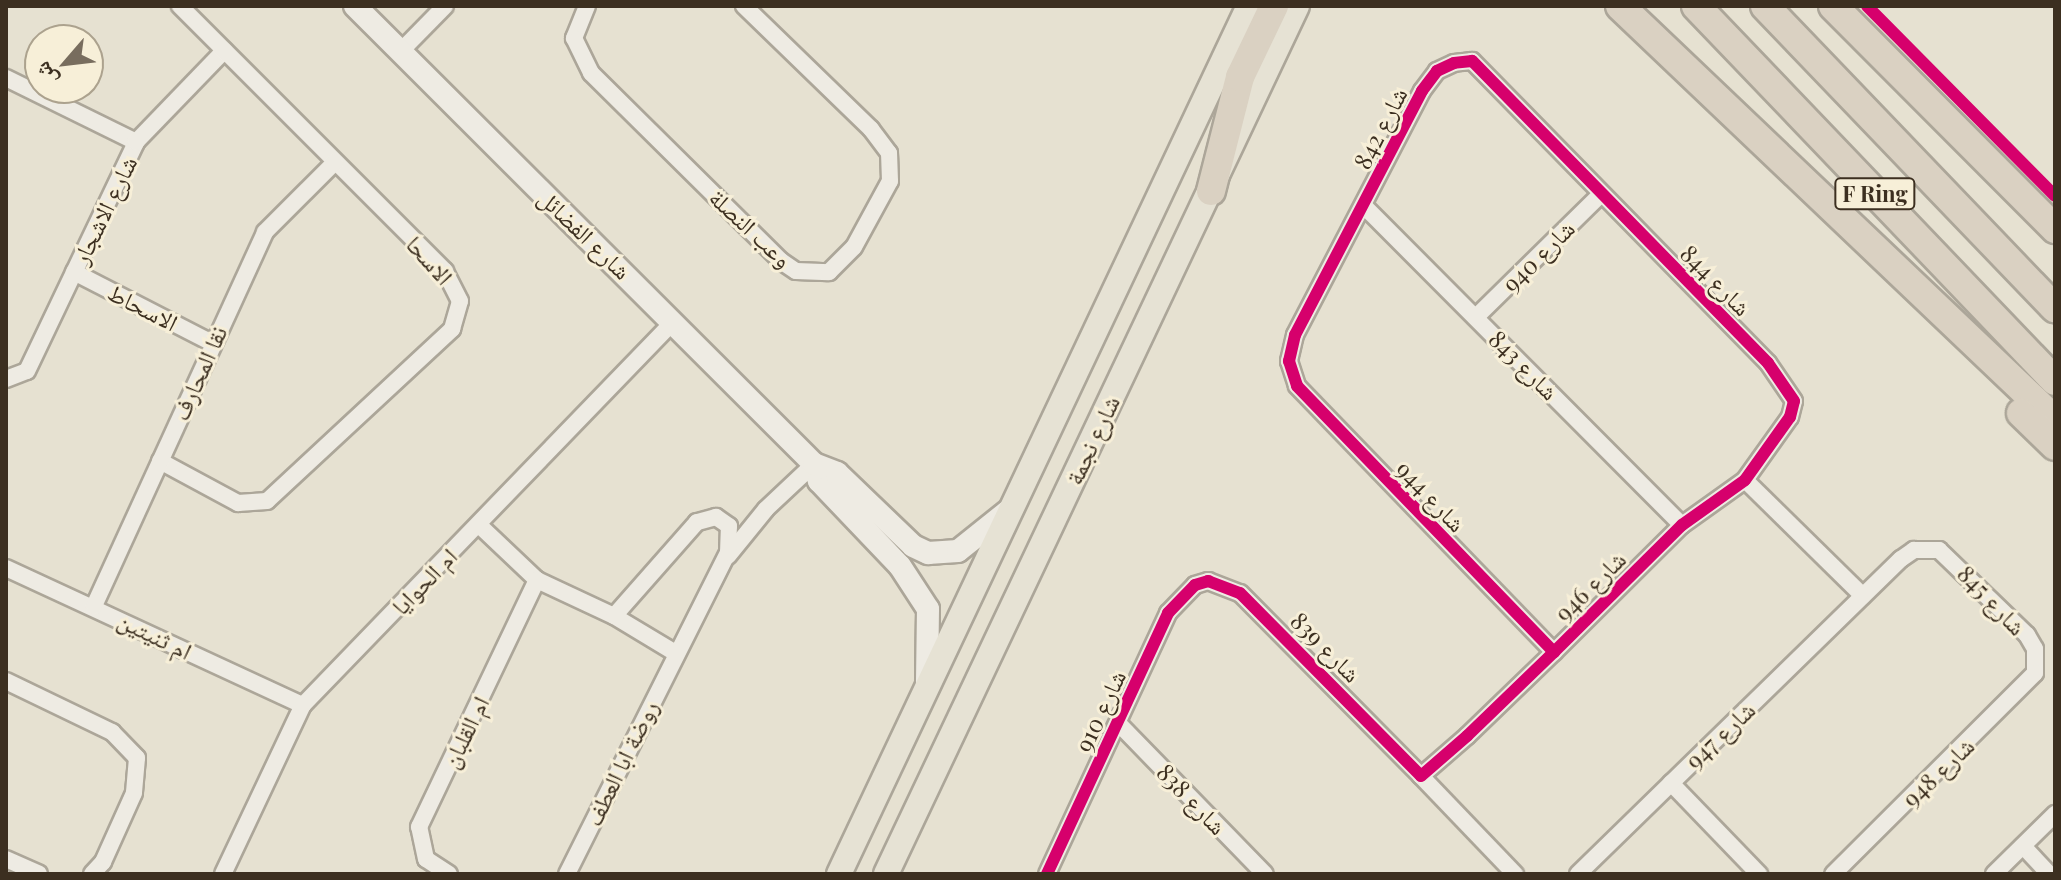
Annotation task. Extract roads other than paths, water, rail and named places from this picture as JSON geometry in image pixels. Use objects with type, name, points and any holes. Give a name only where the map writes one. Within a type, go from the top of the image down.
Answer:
[{"type":"highway","points":[[1211,191],[1240,77],[1274,6]]},
{"type":"highway","points":[[1620,6],[1907,283],[2055,420]]},
{"type":"highway","name":"F Ring","points":[[1696,6],[2055,381]]},
{"type":"highway","name":"F Ring","points":[[1765,6],[2055,308]]},
{"type":"highway","points":[[1833,6],[2055,231]]},
{"type":"highway","points":[[1907,283],[1956,347],[2055,446]]},
{"type":"main road","name":"شارع نجمة","points":[[839,874],[1249,6]]},
{"type":"main road","name":"شارع نجمة","points":[[894,867],[1297,6]]},
{"type":"street","name":"الاسحا","points":[[160,461],[238,503],[267,501],[452,329],[460,301],[455,285],[180,6]]},
{"type":"street","name":"شارع الفضائل","points":[[355,6],[814,464],[837,473],[913,546],[928,553],[958,551],[1012,507]]},
{"type":"street","points":[[400,52],[445,6]]},
{"type":"street","name":"وعب النصلة","points":[[587,6],[574,38],[591,73],[781,261],[796,271],[829,272],[854,247],[890,181],[889,153],[871,129],[744,6]]},
{"type":"street","name":"شارع الاشجار","points":[[6,379],[27,371],[136,142],[224,51]]},
{"type":"street","name":"شارع 842","points":[[1289,361],[1295,335],[1365,207],[1422,91],[1437,71],[1472,61],[1600,195]]},
{"type":"street","points":[[6,78],[136,142]]},
{"type":"street","name":"نقا المحارف","points":[[94,606],[265,232],[335,162]]},
{"type":"street","name":"شارع 940","points":[[1476,317],[1600,195]]},
{"type":"street","name":"شارع 844","points":[[1600,195],[1784,379],[1794,401]]},
{"type":"street","name":"شارع 843","points":[[1365,207],[1682,525]]},
{"type":"street","name":"الاسحاط","points":[[74,272],[212,343]]},
{"type":"street","name":"ام الحوايا","points":[[223,874],[303,705],[674,321]]},
{"type":"street","name":"شارع 944","points":[[1289,361],[1297,386],[1554,652]]},
{"type":"street","name":"شارع 946","points":[[1421,776],[1554,652],[1682,525],[1745,480],[1790,417],[1794,401]]},
{"type":"street","name":"شارع الفضائل","points":[[814,464],[819,481],[900,566],[922,597],[931,627],[927,689]]},
{"type":"street","points":[[725,560],[766,509],[814,464]]},
{"type":"street","points":[[1745,480],[1863,596]]},
{"type":"street","name":"روضة ابا العطف","points":[[567,874],[674,652],[725,560],[731,544],[729,526],[716,517],[704,518],[614,616]]},
{"type":"street","points":[[479,525],[537,580],[614,616],[674,652]]},
{"type":"street","name":"شارع 947","points":[[1578,874],[1907,554],[1930,549]]},
{"type":"street","name":"شارع 845","points":[[1930,549],[1953,559],[2027,635],[2037,665]]},
{"type":"street","name":"ام ثنيتين","points":[[6,568],[303,705]]},
{"type":"street","name":"ام القلبان","points":[[449,874],[426,859],[419,827],[537,580]]},
{"type":"street","name":"شارع 910","points":[[1047,874],[1168,613],[1182,595],[1208,581]]},
{"type":"street","name":"شارع 839","points":[[1208,581],[1240,593],[1421,776]]},
{"type":"street","name":"شارع 948","points":[[1833,874],[2026,687],[2037,665]]},
{"type":"street","points":[[6,681],[112,732],[137,758],[134,793],[103,862],[92,874]]},
{"type":"street","name":"شارع 838","points":[[1119,724],[1265,874]]},
{"type":"street","points":[[1421,776],[1515,874]]},
{"type":"street","points":[[1671,783],[1759,874]]},
{"type":"street","points":[[1994,874],[2055,814]]},
{"type":"street","points":[[2023,846],[2049,874]]},
{"type":"street","points":[[6,859],[39,874]]},
{"type":"street","points":[[1592,860],[1605,874]]}]
